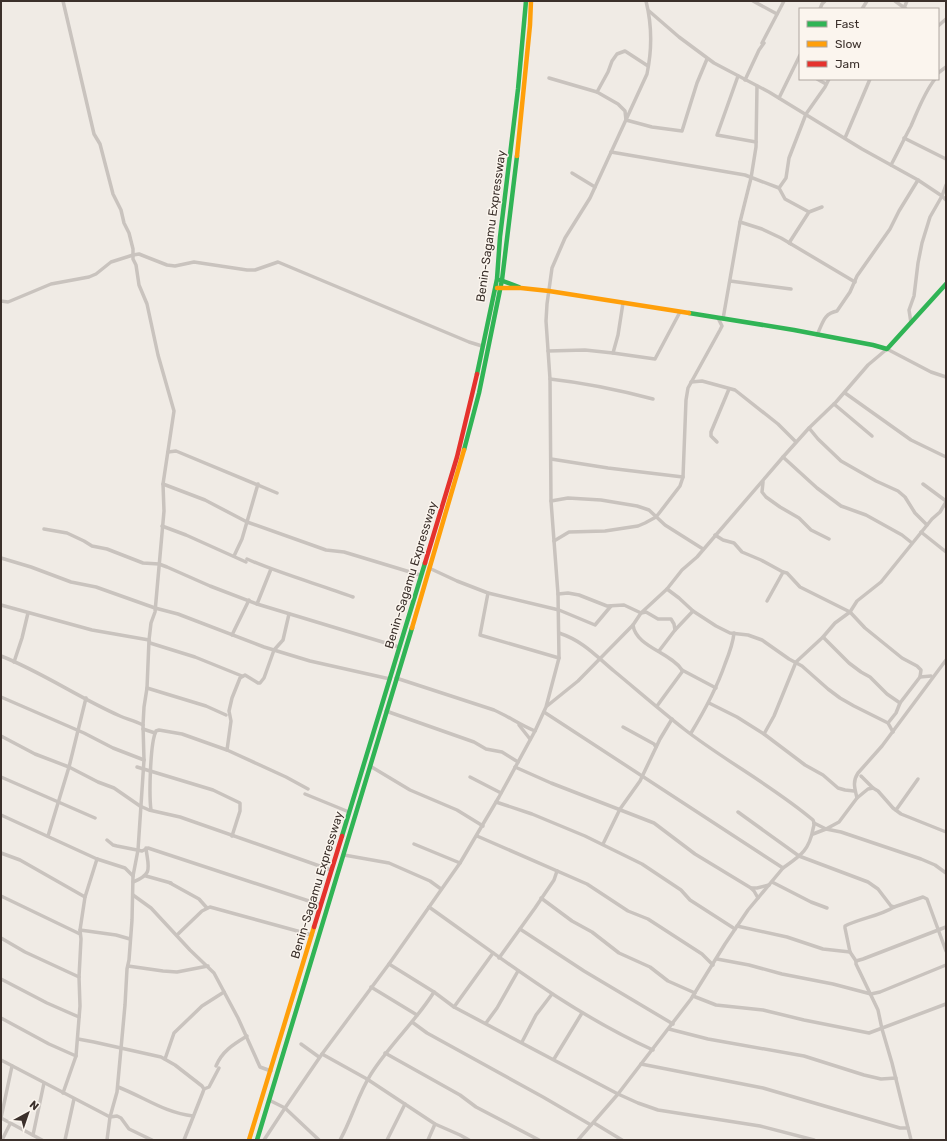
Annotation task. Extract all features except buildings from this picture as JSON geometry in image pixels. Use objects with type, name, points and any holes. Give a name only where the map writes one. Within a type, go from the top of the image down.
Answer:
[{"type":"main road","name":"Benin-Sagamu Expressway","points":[[499,279],[500,237],[518,89],[526,1]]},
{"type":"main road","points":[[257,1140],[459,471],[477,400],[498,288],[521,127],[531,1]]},
{"type":"main road","points":[[499,279],[520,288]]},
{"type":"main road","points":[[498,288],[520,288],[549,291],[721,318],[873,345],[887,349],[946,284]]},
{"type":"main road","name":"Benin-Sagamu Expressway","points":[[249,1140],[390,679],[456,457],[472,398],[482,346],[498,288]]},
{"type":"street","points":[[63,1],[94,134],[100,144],[113,194],[121,210],[124,223],[129,233],[139,285],[147,304],[158,355],[174,411],[163,484],[164,507],[155,608],[149,640],[147,688],[143,725],[144,760],[140,806],[140,850],[133,882],[132,920],[120,1048],[118,1087],[110,1117],[107,1140]]},
{"type":"street","points":[[264,1140],[284,1108],[372,988],[460,863],[483,826],[535,731],[546,707],[559,658],[559,610],[551,501],[550,379],[546,321],[552,268],[565,238],[590,198],[647,74],[651,37],[649,11],[646,1]]},
{"type":"street","points":[[753,1],[777,14]]},
{"type":"street","points":[[745,80],[784,1]]},
{"type":"street","points":[[818,1],[823,3]]},
{"type":"street","points":[[895,1],[904,8],[907,1]]},
{"type":"street","points":[[649,11],[679,37],[708,59],[779,98],[918,180],[946,200]]},
{"type":"street","points":[[597,92],[617,54],[625,51],[648,66]]},
{"type":"street","points":[[779,98],[787,78],[799,57]]},
{"type":"street","points":[[626,120],[652,128],[682,131],[697,83],[708,59]]},
{"type":"street","points":[[795,66],[799,68]]},
{"type":"street","points":[[738,76],[717,135],[756,142]]},
{"type":"street","points":[[549,78],[597,92],[622,106],[625,110],[626,120]]},
{"type":"street","points":[[819,80],[826,84]]},
{"type":"street","points":[[779,188],[786,178],[789,158],[806,114],[828,80]]},
{"type":"street","points":[[845,138],[870,80]]},
{"type":"street","points":[[891,165],[916,110],[934,80]]},
{"type":"street","points":[[554,542],[569,532],[605,531],[638,526],[656,517],[680,486],[683,477],[686,400],[688,388],[722,326],[721,318],[730,281],[740,222],[751,178],[756,142],[757,86]]},
{"type":"street","points":[[904,138],[946,159]]},
{"type":"street","points":[[611,152],[745,175],[779,188],[785,199],[808,212]]},
{"type":"street","points":[[572,173],[595,187]]},
{"type":"street","points":[[818,335],[825,317],[830,313],[837,311],[850,292],[857,276],[890,229],[918,180]]},
{"type":"street","points":[[935,191],[945,186]]},
{"type":"street","points":[[911,323],[910,310],[914,296],[922,243],[930,217],[942,196],[945,186]]},
{"type":"street","points":[[789,243],[808,212],[822,208]]},
{"type":"street","points":[[740,222],[762,229],[789,243],[855,282]]},
{"type":"street","points":[[789,243],[849,282]]},
{"type":"street","points":[[1,302],[8,302],[51,284],[89,277],[96,274],[111,262],[139,254],[167,265],[175,266],[194,262],[254,270],[275,262],[281,263],[393,311],[482,346]]},
{"type":"street","points":[[730,281],[791,289]]},
{"type":"street","points":[[613,352],[618,335],[623,303]]},
{"type":"street","points":[[548,351],[585,350],[613,352],[655,359],[680,312]]},
{"type":"street","points":[[546,707],[578,681],[633,625],[641,612],[667,589],[682,570],[697,557],[796,442],[834,404],[868,365],[887,349],[931,372],[946,377]]},
{"type":"street","points":[[550,379],[621,390],[653,399]]},
{"type":"street","points":[[691,382],[702,381],[735,390],[778,424],[796,442]]},
{"type":"street","points":[[718,442],[711,436],[711,432],[729,388]]},
{"type":"street","points":[[845,392],[911,440],[946,457]]},
{"type":"street","points":[[834,404],[872,436]]},
{"type":"street","points":[[809,428],[841,461],[876,482],[898,491],[905,497],[915,513],[926,525]]},
{"type":"street","points":[[168,452],[176,451],[277,493]]},
{"type":"street","points":[[783,457],[817,488],[841,506],[866,515],[902,535],[912,543]]},
{"type":"street","points":[[551,459],[608,468],[683,477]]},
{"type":"street","points":[[763,481],[762,492],[766,497],[785,511],[799,518],[811,530],[829,539]]},
{"type":"street","points":[[163,484],[205,500],[247,522],[326,550],[344,552],[420,576]]},
{"type":"street","points":[[234,556],[242,539],[258,484]]},
{"type":"street","points":[[764,734],[774,716],[796,662],[823,637],[835,622],[850,612],[857,601],[881,582],[926,525],[940,512],[946,501],[923,484]]},
{"type":"street","points":[[551,501],[568,498],[601,500],[637,506],[649,510],[673,531],[703,549]]},
{"type":"street","points":[[162,526],[234,556],[319,584],[353,597]]},
{"type":"street","points":[[44,529],[67,533],[92,546],[108,549],[143,563],[158,564],[178,571],[210,586],[257,604],[399,647]]},
{"type":"street","points":[[921,532],[946,552]]},
{"type":"street","points":[[715,535],[723,540],[734,543],[742,552],[787,573],[806,590],[850,612],[866,628],[902,658],[917,666],[921,670],[920,677],[900,703],[896,713],[888,723]]},
{"type":"street","points":[[1,558],[31,567],[70,582],[96,587],[155,608],[178,614],[274,650],[310,661],[390,679]]},
{"type":"street","points":[[429,568],[456,581],[488,593],[559,610],[595,625],[611,606]]},
{"type":"street","points":[[257,604],[271,569]]},
{"type":"street","points":[[767,601],[783,572]]},
{"type":"street","points":[[667,589],[693,611],[716,626],[730,633],[748,635],[762,640],[789,659],[796,662],[840,698],[888,723],[893,732]]},
{"type":"street","points":[[488,593],[480,635],[559,658]]},
{"type":"street","points":[[558,594],[573,594],[600,604],[611,606],[624,605],[641,612],[646,612],[658,619],[671,619],[674,624],[674,630]]},
{"type":"street","points":[[232,635],[249,600]]},
{"type":"street","points":[[1,605],[92,630],[149,640],[150,643],[195,657],[242,676],[247,676],[260,683],[267,672],[274,650],[283,640],[289,614]]},
{"type":"street","points":[[659,651],[674,630],[693,611]]},
{"type":"street","points":[[14,662],[28,613]]},
{"type":"street","points":[[633,625],[634,632],[641,640],[659,651],[682,670],[716,688]]},
{"type":"street","points":[[559,633],[568,636],[591,650],[691,734],[771,788],[810,818],[814,823],[826,829],[840,832],[935,865],[946,872]]},
{"type":"street","points":[[691,734],[709,704],[720,680],[734,633]]},
{"type":"street","points":[[823,637],[849,663],[870,677],[887,694],[900,703]]},
{"type":"street","points":[[1,656],[120,716],[143,725]]},
{"type":"street","points":[[857,798],[854,791],[855,776],[862,766],[873,757],[893,732],[946,660]]},
{"type":"street","points":[[657,706],[682,670]]},
{"type":"street","points":[[227,750],[231,721],[230,707],[232,698],[242,676]]},
{"type":"street","points":[[920,677],[931,676]]},
{"type":"street","points":[[396,678],[494,710],[518,724],[535,731]]},
{"type":"street","points":[[147,688],[206,706],[226,715]]},
{"type":"street","points":[[1,697],[78,730],[113,748],[144,760]]},
{"type":"street","points":[[48,836],[69,767],[86,698]]},
{"type":"street","points":[[709,704],[737,717],[764,734],[805,765],[823,775],[838,788],[854,791]]},
{"type":"street","points":[[386,712],[474,742],[486,748],[502,752],[518,762]]},
{"type":"street","points":[[544,712],[783,868]]},
{"type":"street","points":[[602,844],[620,809],[636,787],[672,719]]},
{"type":"street","points":[[518,724],[530,739]]},
{"type":"street","points":[[624,727],[654,744],[656,747]]},
{"type":"street","points":[[143,730],[155,733],[159,730],[182,734],[227,750],[286,777],[308,789]]},
{"type":"street","points":[[151,810],[150,793],[152,744],[155,733]]},
{"type":"street","points":[[1,736],[35,754],[69,767],[98,782],[114,788],[140,806],[180,817],[331,870]]},
{"type":"street","points":[[370,766],[410,790],[457,810],[483,826]]},
{"type":"street","points":[[137,767],[151,771]]},
{"type":"street","points":[[137,767],[199,784]]},
{"type":"street","points":[[137,767],[213,790],[240,803],[240,811],[232,836]]},
{"type":"street","points":[[515,767],[551,783],[654,823],[695,854],[751,888],[758,898]]},
{"type":"street","points":[[143,770],[151,771]]},
{"type":"street","points":[[861,776],[901,814],[946,832]]},
{"type":"street","points":[[1,777],[58,803],[96,818]]},
{"type":"street","points":[[470,777],[501,793]]},
{"type":"street","points":[[896,810],[918,779]]},
{"type":"street","points":[[813,834],[839,822],[857,798],[873,788]]},
{"type":"street","points":[[142,790],[150,793]]},
{"type":"street","points":[[305,794],[349,812]]},
{"type":"street","points":[[496,802],[532,814],[602,844],[642,864],[681,890],[690,900],[736,928],[787,937],[823,949],[850,952]]},
{"type":"street","points":[[738,812],[799,856],[868,882],[878,889],[891,906],[894,907]]},
{"type":"street","points":[[1,814],[97,859],[125,868],[134,876]]},
{"type":"street","points":[[578,1140],[618,1094],[673,1024],[694,995],[736,928],[758,898],[783,868],[804,852],[813,834],[814,823]]},
{"type":"street","points":[[477,836],[587,884],[628,911],[648,919],[702,954],[713,965]]},
{"type":"street","points":[[107,840],[113,845],[140,850],[147,853]]},
{"type":"street","points":[[414,844],[460,863]]},
{"type":"street","points":[[140,850],[146,848],[321,905]]},
{"type":"street","points":[[133,882],[146,876],[149,869],[146,848]]},
{"type":"street","points":[[1,853],[20,860],[85,897]]},
{"type":"street","points":[[344,854],[389,863],[430,881],[441,889]]},
{"type":"street","points":[[63,1093],[76,1056],[80,1006],[80,932],[85,897],[97,859]]},
{"type":"street","points":[[499,958],[557,875],[558,871]]},
{"type":"street","points":[[146,876],[178,885]]},
{"type":"street","points":[[170,883],[199,899],[207,908]]},
{"type":"street","points":[[751,888],[771,884],[827,908]]},
{"type":"street","points":[[1,896],[80,932],[116,935],[130,939]]},
{"type":"street","points":[[133,896],[151,908],[190,950],[214,973],[247,1036],[260,1067],[270,1071]]},
{"type":"street","points":[[911,1140],[878,1010],[856,964],[856,961],[850,952],[845,926],[888,911],[894,907],[931,896]]},
{"type":"street","points":[[924,897],[927,898],[946,951]]},
{"type":"street","points":[[541,898],[572,921],[592,932],[619,953],[650,967],[671,983],[716,1005],[763,1010],[869,1033],[946,1004]]},
{"type":"street","points":[[429,906],[499,958],[552,994],[582,1013],[652,1050]]},
{"type":"street","points":[[177,935],[207,908],[214,908],[312,935]]},
{"type":"street","points":[[856,961],[937,929],[946,927]]},
{"type":"street","points":[[520,929],[590,974],[673,1024]]},
{"type":"street","points":[[1,938],[25,952],[79,977]]},
{"type":"street","points":[[454,1007],[493,953]]},
{"type":"street","points":[[717,959],[833,984],[871,994],[880,992],[946,965]]},
{"type":"street","points":[[389,964],[434,992],[454,1007],[618,1094],[638,1103],[658,1110],[760,1126],[814,1140]]},
{"type":"street","points":[[128,966],[177,972],[208,966]]},
{"type":"street","points":[[486,1023],[497,1008],[518,971]]},
{"type":"street","points":[[1,979],[47,1003],[79,1017]]},
{"type":"street","points":[[372,988],[417,1015]]},
{"type":"street","points":[[164,1059],[174,1033],[202,1006],[224,992]]},
{"type":"street","points":[[340,1140],[367,1079],[402,1032],[424,1009],[434,992]]},
{"type":"street","points":[[522,1042],[536,1015],[552,994]]},
{"type":"street","points":[[554,1059],[582,1013]]},
{"type":"street","points":[[1,1018],[49,1044],[76,1056]]},
{"type":"street","points":[[412,1022],[427,1033],[622,1140]]},
{"type":"street","points":[[669,1029],[708,1039],[804,1056],[864,1075],[881,1078],[896,1078]]},
{"type":"street","points":[[184,1140],[204,1089],[209,1087],[218,1067],[219,1058],[228,1048],[247,1036]]},
{"type":"street","points":[[78,1039],[149,1054],[164,1059],[187,1074],[204,1089]]},
{"type":"street","points":[[301,1044],[321,1056],[367,1079],[435,1124],[460,1134],[469,1140]]},
{"type":"street","points":[[385,1054],[460,1095],[476,1107],[539,1140]]},
{"type":"street","points":[[1,1060],[110,1117],[118,1116],[129,1129],[152,1140]]},
{"type":"street","points":[[641,1064],[763,1088],[896,1127],[908,1128]]},
{"type":"street","points":[[12,1066],[1,1118],[40,1140]]},
{"type":"street","points":[[33,1135],[44,1082]]},
{"type":"street","points":[[118,1087],[168,1111],[193,1116]]},
{"type":"street","points":[[65,1140],[74,1098]]},
{"type":"street","points":[[269,1100],[284,1108],[319,1140]]},
{"type":"street","points":[[387,1140],[405,1104]]},
{"type":"street","points":[[2,1140],[10,1124]]},
{"type":"street","points":[[428,1140],[435,1124]]},
{"type":"traffic: fast","points":[[477,374],[497,279],[500,237],[518,89],[526,1]]},
{"type":"traffic: fast","points":[[464,450],[479,393],[502,280],[517,156]]},
{"type":"traffic: fast","points":[[500,280],[519,287]]},
{"type":"traffic: fast","points":[[689,313],[794,330],[887,349],[946,284]]},
{"type":"traffic: fast","points":[[342,836],[425,563]]},
{"type":"traffic: fast","points":[[257,1140],[412,628]]},
{"type":"traffic: slow","points":[[517,156],[531,1]]},
{"type":"traffic: slow","points":[[497,288],[521,288],[549,291],[689,313]]},
{"type":"traffic: slow","points":[[412,628],[464,450]]},
{"type":"traffic: slow","points":[[249,1140],[314,927]]},
{"type":"traffic: jam","points":[[425,563],[457,457],[477,374]]},
{"type":"traffic: jam","points":[[314,927],[342,836]]}]
